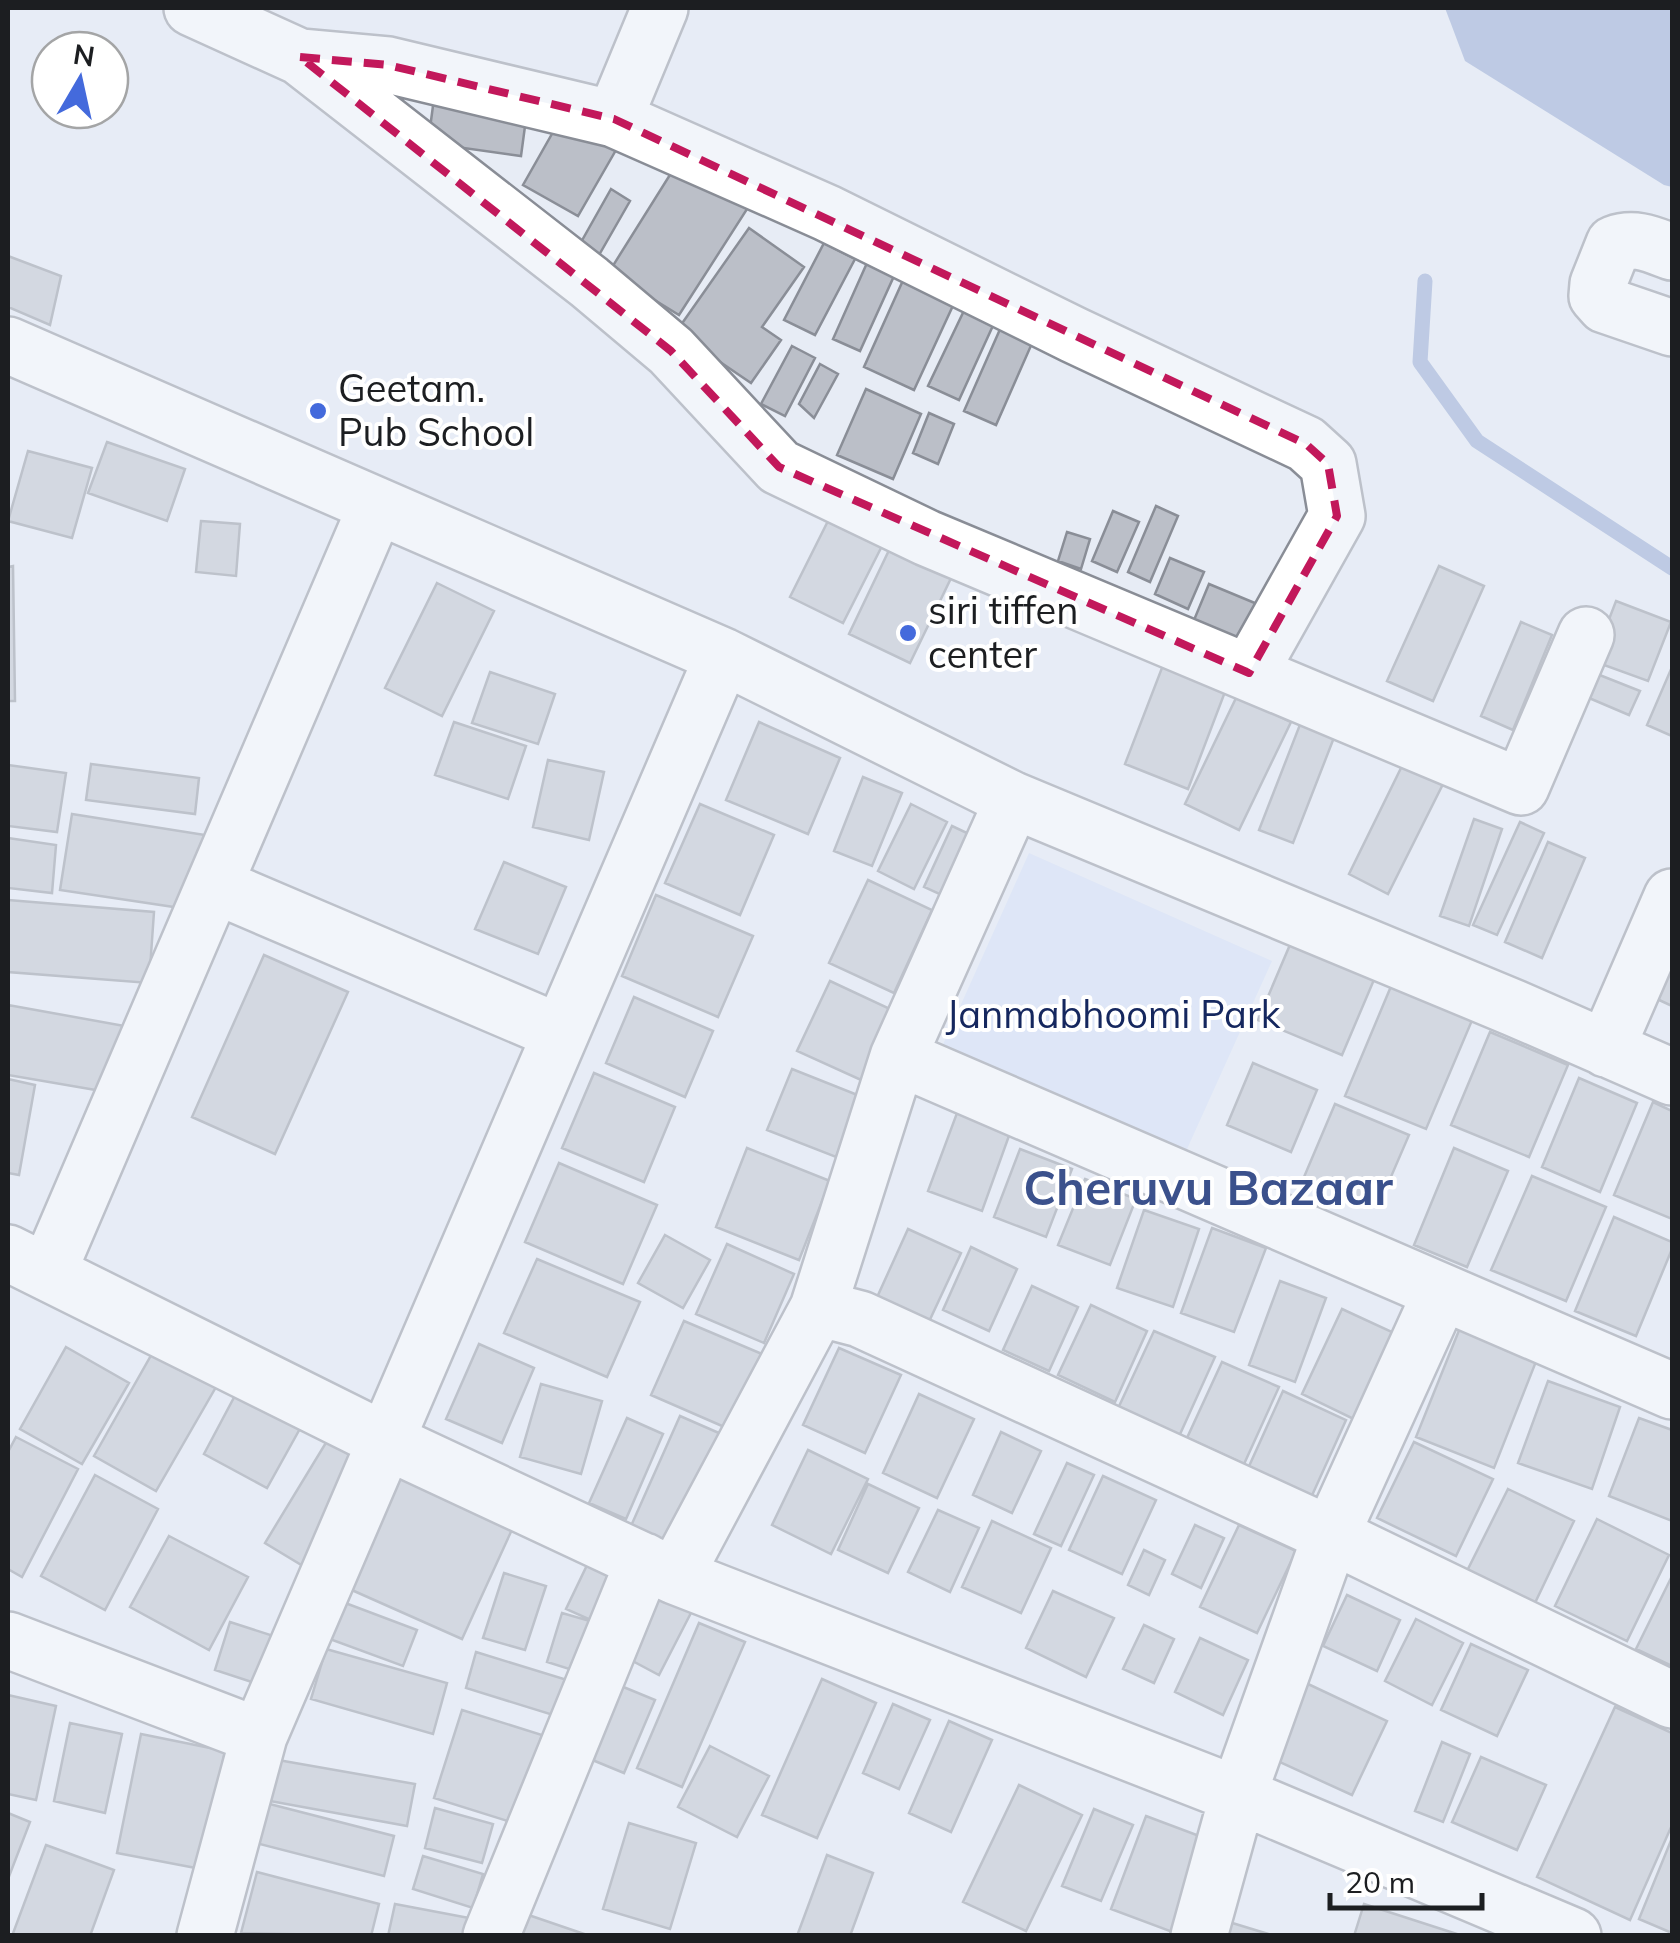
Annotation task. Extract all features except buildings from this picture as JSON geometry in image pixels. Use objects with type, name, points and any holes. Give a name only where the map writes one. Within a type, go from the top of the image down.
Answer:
[{"type":"street","points":[[192,8],[300,57],[589,282],[671,351],[779,467],[927,538],[1521,787],[1586,635]]},
{"type":"street","points":[[614,119],[660,8]]},
{"type":"street","points":[[300,57],[388,65],[614,119],[827,212],[1074,335],[1306,444],[1328,464],[1337,516],[1249,673]]},
{"type":"street","points":[[1672,252],[1638,241],[1614,244],[1597,296],[1605,305],[1672,328]]},
{"type":"street","points":[[8,345],[723,656],[1013,800],[1672,1078]]},
{"type":"street","points":[[376,507],[214,885],[28,1262],[386,1441],[659,1569],[1238,1795],[1573,1936]]},
{"type":"street","points":[[206,1936],[258,1736],[723,656]]},
{"type":"street","points":[[491,1936],[659,1569],[818,1308],[898,1057],[1013,800]]},
{"type":"street","points":[[214,885],[561,1033]]},
{"type":"street","points":[[1606,1049],[1672,898]]},
{"type":"street","points":[[898,1057],[1672,1391]]},
{"type":"street","points":[[1199,1936],[1238,1795],[1331,1535],[1440,1293]]},
{"type":"street","points":[[818,1308],[860,1319],[1331,1535],[1672,1700]]},
{"type":"street","points":[[8,1640],[258,1736]]},
{"type":"highlighted area","points":[[300,57],[388,65],[614,119],[1306,444],[1328,464],[1337,516],[1249,673],[779,467],[671,351]]},
{"type":"green space","name":"Janmabhoomi Park","points":[[1029,853],[1272,961],[1178,1169],[936,1060]]},
{"type":"water","points":[[1445,8],[1672,8],[1672,187],[1465,61]]},
{"type":"waterway","points":[[1425,281],[1420,362],[1477,441],[1672,568]]},
{"type":"place","name":"Geetam. Pub School","points":[[318,411]]},
{"type":"place","name":"siri tiffen center","points":[[908,633]]},
{"type":"district","name":"Cheruvu Bazaar","points":[[1208,1188]]}]
